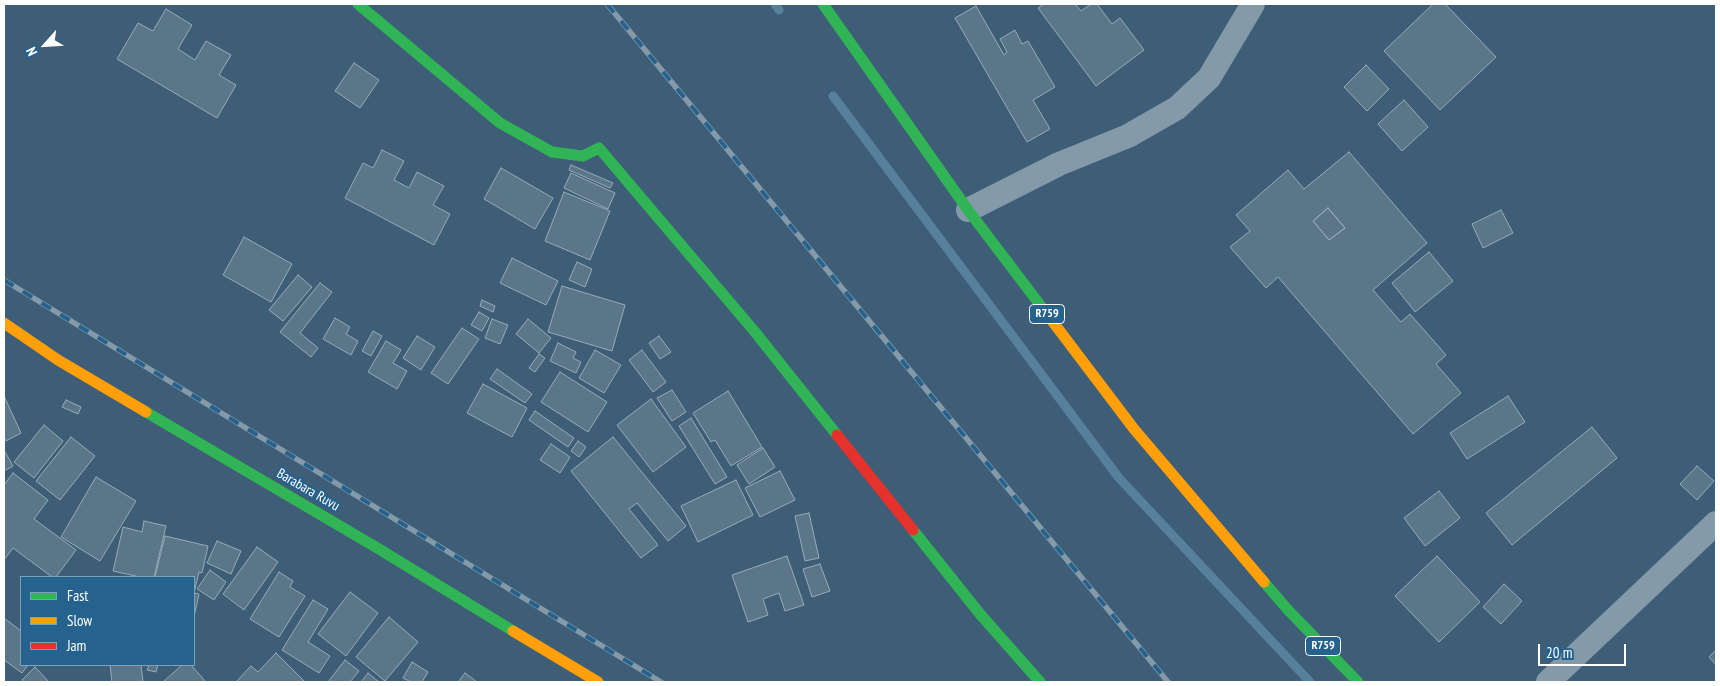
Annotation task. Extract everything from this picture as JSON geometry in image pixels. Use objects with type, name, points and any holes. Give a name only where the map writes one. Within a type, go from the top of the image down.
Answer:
[{"type":"street","points":[[358,4],[500,124],[552,152],[583,156],[599,148],[755,332],[980,614],[1040,682]]},
{"type":"street","name":"R759","points":[[823,4],[968,210],[1134,429],[1288,610],[1358,682]]},
{"type":"street","points":[[968,210],[1059,164],[1128,136],[1177,108],[1209,78],[1253,4]]},
{"type":"street","name":"Barabara Ruvu","points":[[4,323],[58,360],[370,544],[598,682]]},
{"type":"street","points":[[1548,682],[1716,523]]},
{"type":"building","points":[[1044,4],[1075,4],[1081,11],[1091,4],[1097,4],[1112,24],[1120,18],[1144,50],[1096,86],[1038,8]]},
{"type":"building","points":[[1433,4],[1445,4],[1496,57],[1440,110],[1384,51]]},
{"type":"building","points":[[976,6],[1004,55],[1007,52],[1000,39],[1015,30],[1022,44],[1028,41],[1055,87],[1033,100],[1050,129],[1027,142],[955,18]]},
{"type":"building","points":[[166,9],[192,25],[178,49],[195,60],[206,41],[231,55],[219,75],[236,85],[217,118],[117,59],[138,23],[153,31]]},
{"type":"building","points":[[354,63],[379,80],[360,108],[335,91]]},
{"type":"building","points":[[1366,65],[1389,89],[1367,111],[1344,87]]},
{"type":"building","points":[[1404,100],[1428,127],[1402,151],[1378,124]]},
{"type":"building","points":[[382,150],[404,161],[394,180],[409,188],[417,172],[444,186],[433,205],[450,214],[434,245],[345,198],[363,163],[373,168]]},
{"type":"building","points":[[1349,152],[1427,243],[1373,290],[1401,322],[1410,314],[1446,355],[1436,364],[1461,393],[1413,434],[1278,277],[1266,288],[1230,247],[1250,231],[1236,215],[1288,170],[1304,189]],"holes":[[[1328,208],[1345,228],[1329,240],[1313,221]]]},
{"type":"building","points":[[571,165],[613,183],[610,188],[569,170]]},
{"type":"building","points":[[501,168],[553,198],[535,229],[484,199]]},
{"type":"building","points":[[571,173],[615,193],[608,209],[564,188]]},
{"type":"building","points":[[564,192],[610,211],[590,260],[545,241]]},
{"type":"building","points":[[1328,208],[1345,228],[1329,240],[1313,221]]},
{"type":"building","points":[[1501,210],[1513,233],[1483,248],[1472,224]]},
{"type":"building","points":[[244,237],[292,264],[271,302],[223,275]]},
{"type":"building","points":[[1429,252],[1453,281],[1415,312],[1392,283]]},
{"type":"building","points":[[512,258],[558,281],[546,305],[500,283]]},
{"type":"building","points":[[577,262],[592,269],[585,287],[569,280]]},
{"type":"building","points":[[298,275],[312,287],[283,321],[269,310]]},
{"type":"building","points":[[320,283],[332,292],[300,333],[318,348],[311,357],[280,332]]},
{"type":"building","points":[[562,286],[625,305],[612,351],[548,332]]},
{"type":"building","points":[[482,300],[495,306],[493,312],[480,306]]},
{"type":"building","points":[[479,312],[489,318],[482,331],[471,325]]},
{"type":"building","points":[[335,318],[350,327],[346,334],[358,341],[351,355],[323,339]]},
{"type":"building","points":[[492,319],[508,325],[500,344],[485,338]]},
{"type":"building","points":[[528,319],[551,338],[539,353],[516,334]]},
{"type":"building","points":[[462,328],[479,339],[448,384],[431,373]]},
{"type":"building","points":[[373,331],[382,336],[371,356],[362,351]]},
{"type":"building","points":[[417,336],[435,347],[421,370],[403,358]]},
{"type":"building","points":[[659,336],[671,352],[660,359],[649,343]]},
{"type":"building","points":[[386,341],[401,350],[393,363],[407,371],[397,389],[368,372]]},
{"type":"building","points":[[558,343],[576,352],[573,358],[581,362],[576,373],[550,361]]},
{"type":"building","points":[[595,350],[621,365],[604,393],[579,378]]},
{"type":"building","points":[[642,350],[666,382],[653,392],[629,360]]},
{"type":"building","points":[[539,354],[545,358],[535,372],[529,368]]},
{"type":"building","points":[[497,369],[532,394],[525,403],[490,379]]},
{"type":"building","points":[[560,372],[607,402],[588,432],[541,402]]},
{"type":"building","points":[[483,384],[527,408],[512,437],[467,413]]},
{"type":"building","points":[[672,390],[686,412],[672,421],[657,398]]},
{"type":"building","points":[[728,391],[762,447],[731,466],[715,440],[711,442],[693,413]]},
{"type":"building","points":[[4,396],[21,433],[6,441],[4,436]]},
{"type":"building","points":[[1508,396],[1525,422],[1467,459],[1450,433]]},
{"type":"building","points":[[651,399],[686,447],[653,472],[617,425]]},
{"type":"building","points":[[66,400],[81,407],[78,414],[62,407]]},
{"type":"building","points":[[535,411],[574,438],[568,447],[529,420]]},
{"type":"building","points":[[691,418],[727,477],[715,484],[679,426]]},
{"type":"building","points":[[44,425],[63,441],[34,478],[14,462]]},
{"type":"building","points":[[1592,427],[1617,458],[1512,545],[1486,513]]},
{"type":"building","points":[[71,437],[95,456],[60,500],[36,481]]},
{"type":"building","points":[[613,437],[686,526],[668,541],[637,503],[629,509],[658,545],[641,558],[571,471]]},
{"type":"building","points":[[578,441],[586,447],[579,457],[571,451]]},
{"type":"building","points":[[551,444],[570,457],[560,473],[540,460]]},
{"type":"building","points":[[763,448],[775,467],[749,484],[737,465]]},
{"type":"building","points":[[4,450],[13,466],[4,471]]},
{"type":"building","points":[[1697,466],[1714,481],[1697,500],[1680,484]]},
{"type":"building","points":[[780,471],[795,500],[760,517],[745,488]]},
{"type":"building","points":[[13,473],[48,500],[34,519],[76,550],[57,576],[51,576],[13,548],[4,560],[4,485]]},
{"type":"building","points":[[96,477],[136,501],[100,561],[61,537]]},
{"type":"building","points":[[736,480],[753,515],[698,542],[681,506]]},
{"type":"building","points":[[1439,491],[1460,518],[1425,546],[1404,518]]},
{"type":"building","points":[[809,513],[819,558],[805,561],[795,516]]},
{"type":"building","points":[[144,521],[166,526],[154,576],[136,576],[113,571],[123,527],[142,532]]},
{"type":"building","points":[[165,536],[208,546],[202,573],[199,572],[195,589],[195,576],[155,576]]},
{"type":"building","points":[[217,541],[241,551],[231,574],[207,563]]},
{"type":"building","points":[[257,547],[278,562],[244,610],[223,594]]},
{"type":"building","points":[[787,556],[804,605],[785,611],[779,593],[763,599],[768,615],[748,622],[732,575]]},
{"type":"building","points":[[1437,556],[1480,602],[1439,642],[1395,596]]},
{"type":"building","points":[[820,564],[830,591],[812,597],[803,569]]},
{"type":"building","points":[[210,570],[226,582],[214,600],[197,589]]},
{"type":"building","points":[[279,572],[293,581],[290,587],[305,596],[279,637],[250,619]]},
{"type":"building","points":[[1504,584],[1522,601],[1501,624],[1483,607]]},
{"type":"building","points":[[350,592],[378,613],[346,656],[318,634]]},
{"type":"building","points":[[195,593],[199,594],[195,612]]},
{"type":"building","points":[[313,600],[328,609],[308,642],[330,656],[319,673],[282,650]]},
{"type":"building","points":[[389,617],[418,642],[385,681],[356,657]]},
{"type":"building","points":[[4,618],[20,630],[20,666],[27,666],[22,673],[4,660]]},
{"type":"building","points":[[1716,650],[1716,665],[1709,657]]},
{"type":"building","points":[[276,653],[305,682],[236,682],[251,666],[258,672]]},
{"type":"building","points":[[345,660],[359,671],[350,682],[328,682]]},
{"type":"building","points":[[412,662],[428,672],[422,682],[411,682],[403,678]]},
{"type":"building","points":[[110,666],[141,666],[143,682],[112,682]]},
{"type":"building","points":[[149,666],[158,666],[156,672],[147,670]]},
{"type":"building","points":[[181,666],[192,666],[206,682],[163,682]]},
{"type":"building","points":[[35,667],[49,682],[24,682],[22,680]]},
{"type":"building","points":[[368,673],[379,682],[361,682]]},
{"type":"building","points":[[465,673],[477,682],[458,682]]},
{"type":"waterway","points":[[775,4],[779,10]]},
{"type":"waterway","points":[[833,96],[1119,478],[1310,682]]},
{"type":"railway","points":[[607,4],[1168,682]]},
{"type":"railway","points":[[4,280],[661,682]]},
{"type":"traffic: fast","points":[[358,4],[500,123],[552,152],[583,156],[599,148],[755,332],[837,435]]},
{"type":"traffic: fast","points":[[823,4],[968,210],[1053,322]]},
{"type":"traffic: fast","points":[[146,412],[379,549],[513,631]]},
{"type":"traffic: fast","points":[[913,530],[980,614],[1040,682]]},
{"type":"traffic: fast","points":[[1264,582],[1288,610],[1358,682]]},
{"type":"traffic: slow","points":[[1053,322],[1134,429],[1264,582]]},
{"type":"traffic: slow","points":[[4,323],[58,360],[146,412]]},
{"type":"traffic: slow","points":[[513,631],[598,682]]},
{"type":"traffic: jam","points":[[837,435],[913,530]]}]
